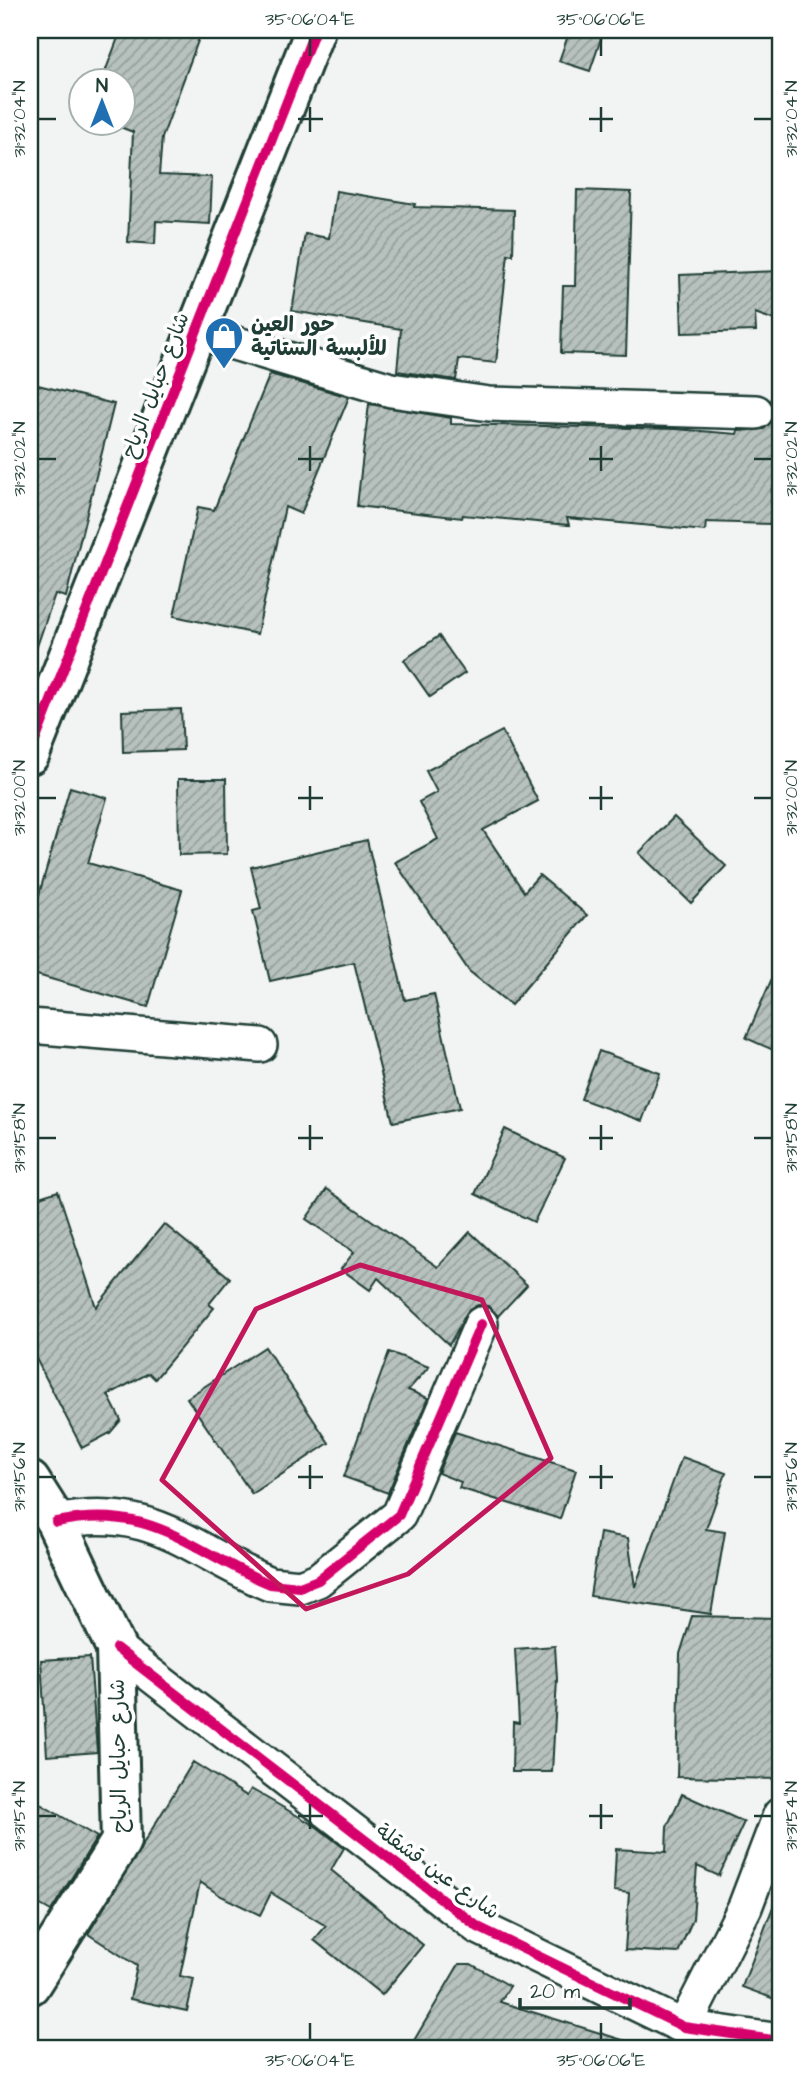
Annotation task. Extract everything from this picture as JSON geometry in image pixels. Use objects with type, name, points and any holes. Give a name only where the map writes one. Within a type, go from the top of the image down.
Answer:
[{"type":"street","name":"شارع حبايل الرياح","points":[[30,754],[315,30]]},
{"type":"street","points":[[197,332],[391,390],[489,404],[755,412]]},
{"type":"street","points":[[30,1026],[260,1045]]},
{"type":"street","points":[[56,1522],[108,1516],[134,1519],[167,1530],[270,1584],[290,1588],[309,1584],[325,1575],[399,1515],[481,1324]]},
{"type":"street","name":"شارع حبايل الرياح","points":[[30,1481],[56,1522],[116,1648],[121,1841],[30,1985]]},
{"type":"street","name":"شارع عين قشقلة","points":[[116,1648],[478,1927],[684,2027],[780,2041]]},
{"type":"street","points":[[684,2027],[745,1907],[780,1815]]},
{"type":"highlighted area","points":[[360,1265],[482,1300],[551,1458],[408,1574],[306,1609],[162,1480],[256,1309]]},
{"type":"building","points":[[121,30],[202,30],[162,138],[159,175],[212,177],[210,224],[156,221],[155,244],[128,242],[133,136],[136,136],[136,66],[107,66]]},
{"type":"building","points":[[570,30],[604,30],[590,71],[559,61]]},
{"type":"building","points":[[577,190],[631,192],[626,355],[561,353],[563,286],[575,286]]},
{"type":"building","points":[[336,191],[415,204],[414,207],[514,210],[513,255],[508,254],[496,363],[459,359],[456,380],[397,371],[401,329],[292,311],[305,234],[329,238]]},
{"type":"building","points":[[780,271],[780,322],[755,313],[756,331],[682,333],[680,275]]},
{"type":"building","points":[[270,374],[349,397],[301,514],[285,507],[257,634],[174,616],[198,507],[214,510]]},
{"type":"building","points":[[30,383],[114,404],[66,597],[55,594],[35,652],[30,651]]},
{"type":"building","points":[[369,404],[451,418],[451,424],[676,429],[737,434],[738,431],[764,429],[774,419],[780,419],[780,489],[772,488],[770,524],[706,522],[705,531],[567,518],[569,525],[463,515],[462,518],[357,506]]},
{"type":"building","points":[[439,636],[465,673],[430,697],[404,660]]},
{"type":"building","points":[[181,709],[183,750],[123,752],[122,711]]},
{"type":"building","points":[[502,731],[538,801],[483,830],[524,892],[539,875],[587,915],[511,1005],[469,971],[395,862],[438,839],[419,802],[437,792],[426,771]]},
{"type":"building","points":[[178,779],[226,779],[227,854],[179,855]]},
{"type":"building","points":[[70,787],[107,798],[88,863],[182,890],[148,1007],[30,973],[30,926]]},
{"type":"building","points":[[674,817],[726,866],[691,903],[639,853]]},
{"type":"building","points":[[367,840],[405,1000],[434,994],[460,1108],[393,1122],[354,962],[270,981],[253,911],[261,909],[251,867]]},
{"type":"building","points":[[780,960],[780,1053],[746,1038]]},
{"type":"building","points":[[599,1051],[660,1073],[642,1121],[581,1099]]},
{"type":"building","points":[[505,1129],[565,1158],[534,1222],[475,1194]]},
{"type":"building","points":[[327,1189],[438,1267],[470,1232],[527,1285],[498,1316],[488,1306],[478,1305],[469,1309],[449,1345],[378,1278],[370,1290],[341,1269],[354,1252],[306,1219]]},
{"type":"building","points":[[58,1191],[96,1307],[164,1224],[230,1278],[209,1304],[214,1308],[155,1379],[149,1373],[108,1395],[121,1420],[110,1433],[82,1448],[30,1347],[30,1200]]},
{"type":"building","points":[[265,1347],[329,1443],[252,1494],[187,1398]]},
{"type":"building","points":[[389,1352],[429,1367],[408,1390],[428,1398],[388,1493],[344,1477]]},
{"type":"building","points":[[455,1432],[576,1470],[560,1519],[459,1488],[461,1482],[438,1473]]},
{"type":"building","points":[[682,1457],[726,1473],[706,1529],[725,1532],[711,1614],[590,1596],[600,1533],[628,1538],[635,1587]]},
{"type":"building","points":[[692,1616],[780,1618],[780,1779],[677,1777],[680,1654]]},
{"type":"building","points":[[555,1646],[557,1679],[552,1772],[512,1772],[513,1722],[519,1723],[515,1649]]},
{"type":"building","points":[[90,1657],[97,1752],[47,1756],[41,1660]]},
{"type":"building","points":[[193,1762],[247,1796],[251,1789],[317,1827],[344,1848],[331,1870],[423,1945],[382,1995],[314,1940],[326,1926],[271,1893],[260,1915],[221,1896],[200,1882],[180,1976],[194,1979],[187,2011],[130,1999],[137,1966],[88,1934]]},
{"type":"building","points":[[682,1794],[744,1822],[719,1876],[697,1866],[693,1919],[678,1953],[625,1950],[629,1893],[614,1891],[616,1849],[666,1852],[667,1827]]},
{"type":"building","points":[[30,1798],[97,1837],[51,1911],[30,1899]]},
{"type":"building","points":[[780,1894],[780,2001],[742,1987]]},
{"type":"building","points":[[459,1964],[471,1964],[510,1986],[500,2002],[629,2042],[628,2049],[409,2049]]},
{"type":"cycle path","points":[[30,754],[315,30]]},
{"type":"cycle path","points":[[56,1522],[119,1518],[169,1533],[270,1584],[300,1587],[318,1580],[399,1515],[481,1324]]},
{"type":"cycle path","points":[[116,1648],[478,1927],[684,2027],[780,2041]]},
{"type":"place","name":"حور العين للألبسة الستاتية","points":[[224,370]]}]
